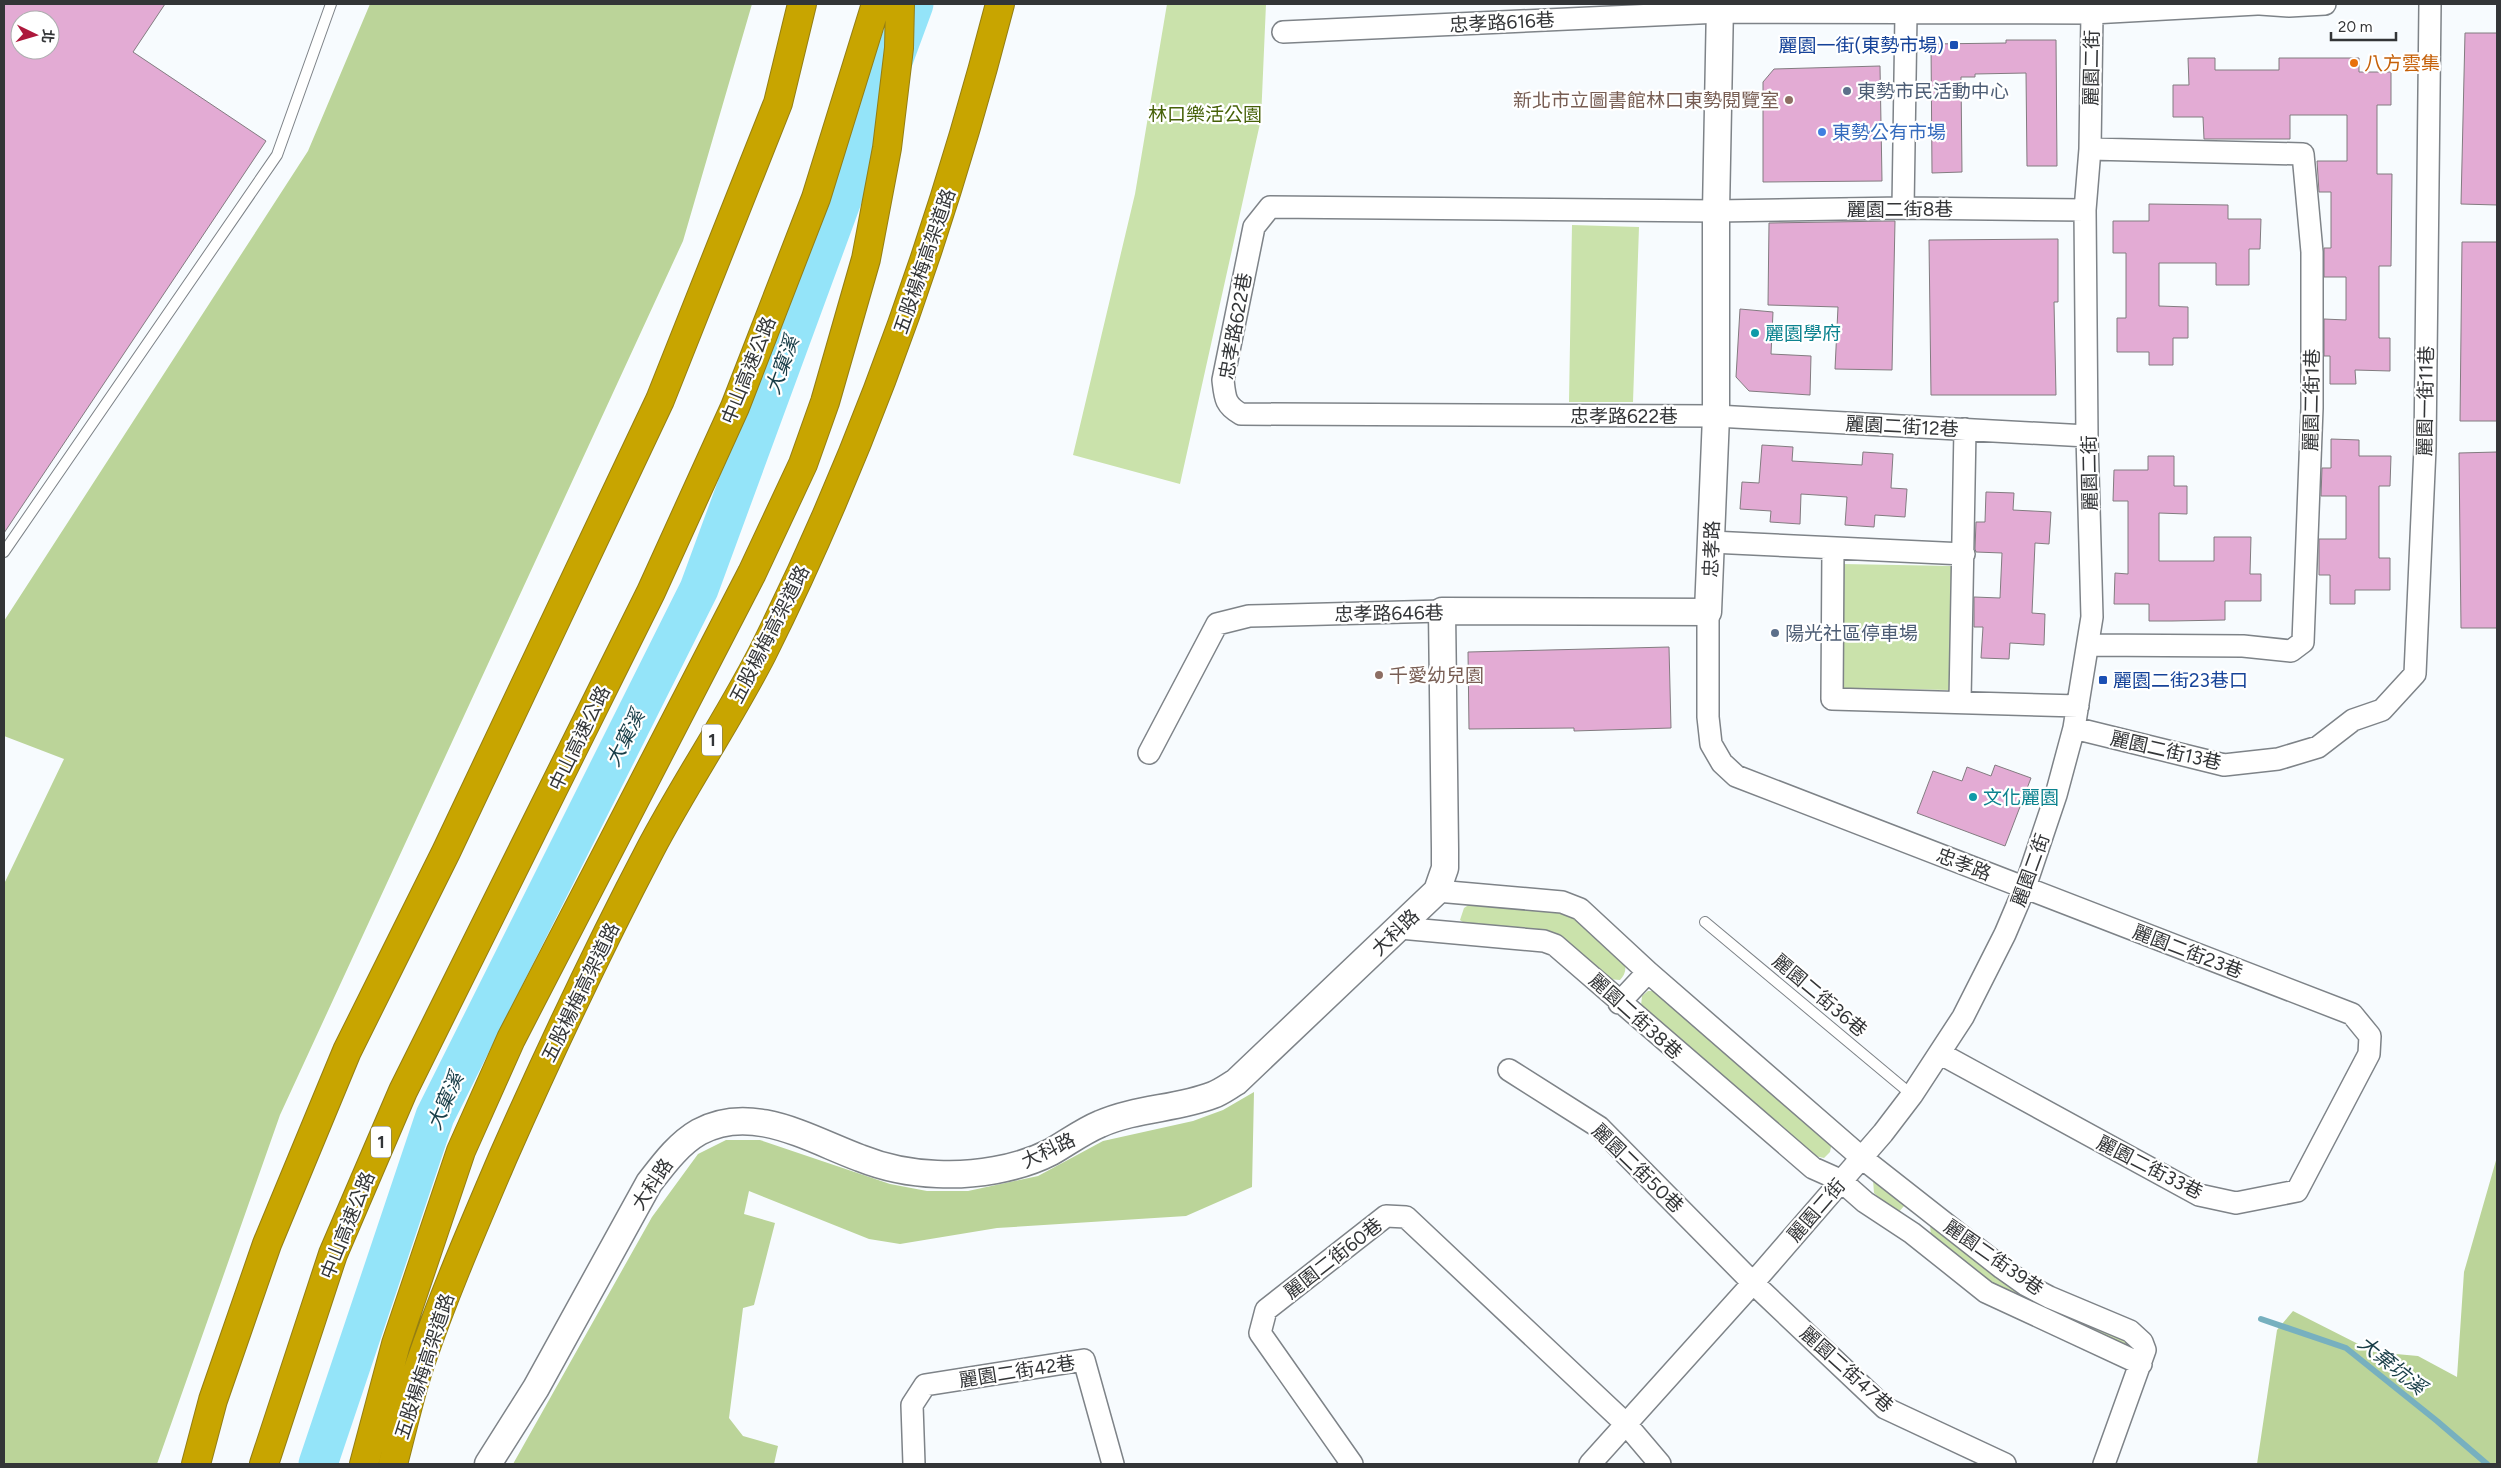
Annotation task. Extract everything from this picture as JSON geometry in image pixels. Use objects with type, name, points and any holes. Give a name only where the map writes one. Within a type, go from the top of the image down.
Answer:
[{"type":"highway","points":[[196,1464],[213,1400],[267,1244],[347,1051],[446,852],[660,400],[778,103],[802,4]]},
{"type":"highway","name":"中山高速公路","points":[[264,1464],[333,1254],[403,1091],[506,888],[651,592],[735,407],[816,198],[876,4]]},
{"type":"highway","name":"五股楊梅高架道路","points":[[364,1464],[396,1344],[461,1150],[512,1039],[752,573],[803,464],[825,402],[866,259],[888,148],[899,48],[900,4]]},
{"type":"highway","name":"五股楊梅高架道路","points":[[393,1464],[423,1356],[472,1230],[542,1068],[652,847],[760,657],[817,539],[864,425],[923,270],[962,147],[1000,4]]},
{"type":"street","name":"忠孝路616巷","points":[[1283,32],[1720,8],[1906,14],[2092,13],[2258,4],[2325,4]]},
{"type":"street","name":"麗園一街11巷","points":[[2318,747],[2353,720],[2382,710],[2415,674],[2425,448],[2430,4]]},
{"type":"street","name":"忠孝路","points":[[1720,8],[1716,211],[1716,416],[1708,612],[1708,717],[1711,744],[1722,763],[1736,776],[2025,887]]},
{"type":"street","name":"麗園二街","points":[[1590,1464],[1753,1283],[1840,1180],[1862,1158],[1912,1095],[1941,1054],[1963,1017],[2005,934],[2025,887],[2056,794],[2074,728],[2092,617],[2087,436],[2085,210],[2090,149],[2092,13]]},
{"type":"street","points":[[1903,208],[1906,14]]},
{"type":"street","name":"麗園二街1巷","points":[[2088,645],[2243,646],[2291,651],[2304,642],[2312,408],[2312,252],[2303,154],[2090,149]]},
{"type":"street","name":"忠孝路622巷","points":[[1716,211],[1270,207],[1254,227],[1223,380],[1225,396],[1230,408],[1241,414],[1716,416]]},
{"type":"street","name":"麗園二街8巷","points":[[1716,211],[1903,208],[2085,210]]},
{"type":"street","name":"麗園二街12巷","points":[[1716,416],[2087,436]]},
{"type":"street","points":[[1960,701],[1965,429]]},
{"type":"street","points":[[1711,542],[1964,554]]},
{"type":"street","points":[[1834,548],[1832,699],[1960,701],[2078,706]]},
{"type":"street","name":"忠孝路646巷","points":[[1149,753],[1217,624],[1249,616],[1442,611],[1708,612]]},
{"type":"street","name":"大科路","points":[[488,1464],[536,1388],[649,1183],[672,1154],[698,1133],[724,1122],[755,1121],[784,1128],[862,1159],[901,1171],[938,1175],[977,1172],[1013,1166],[1049,1153],[1099,1124],[1123,1116],[1215,1095],[1236,1082],[1437,891],[1445,868],[1442,611]]},
{"type":"street","name":"麗園二街13巷","points":[[2074,728],[2224,765],[2278,759],[2318,747]]},
{"type":"street","name":"麗園二街23巷","points":[[2025,887],[2352,1014]]},
{"type":"street","points":[[1437,891],[1555,901],[1580,909],[1648,972],[1862,1158]]},
{"type":"street","name":"麗園二街38巷","points":[[1400,928],[1544,941],[1563,951],[1619,1003],[1813,1168],[1840,1180]]},
{"type":"street","points":[[1619,1003],[1648,972]]},
{"type":"street","name":"麗園二街33巷","points":[[1941,1054],[2199,1195],[2236,1203],[2298,1191],[2369,1054],[2370,1036],[2352,1014]]},
{"type":"street","name":"麗園二街50巷","points":[[1509,1070],[1599,1127],[1753,1283]]},
{"type":"street","name":"麗園二街39巷","points":[[1862,1158],[2026,1285],[2130,1331],[2142,1342],[2145,1350],[2141,1364],[2104,1464]]},
{"type":"street","name":"麗園二街39巷","points":[[1840,1180],[1865,1202],[1912,1233],[1986,1292],[2141,1364]]},
{"type":"street","points":[[1912,1233],[1929,1210]]},
{"type":"street","name":"麗園二街60巷","points":[[1352,1464],[1260,1333],[1266,1310],[1386,1216],[1406,1217],[1626,1424],[1660,1464]]},
{"type":"street","name":"麗園二街47巷","points":[[1753,1283],[1886,1408],[2006,1464]]},
{"type":"street","name":"麗園二街42巷","points":[[914,1464],[912,1406],[925,1385],[1084,1360],[1113,1464]]},
{"type":"lane","points":[[4,552],[277,155],[331,4]]},
{"type":"lane","name":"麗園二街36巷","points":[[1705,922],[1912,1095]]},
{"type":"green space","points":[[370,4],[752,4],[683,241],[280,1115],[157,1464],[4,1464],[4,884],[64,759],[4,736],[4,621],[308,151]]},
{"type":"green space","name":"林口樂活公園","points":[[1167,4],[1266,4],[1261,119],[1180,484],[1073,455],[1135,194]]},
{"type":"green space","points":[[1572,225],[1639,227],[1633,402],[1569,402]]},
{"type":"green space","points":[[1842,564],[1952,566],[1949,690],[1840,688]]},
{"type":"green space","points":[[1473,902],[1558,909],[1571,916],[1624,961],[1624,974],[1620,980],[1607,979],[1569,944],[1470,927],[1460,920],[1464,908]]},
{"type":"green space","points":[[1648,991],[1659,991],[1832,1142],[1830,1152],[1824,1158],[1815,1156],[1641,1006],[1642,996]]},
{"type":"green space","points":[[1254,1092],[1252,1187],[1186,1216],[997,1228],[900,1244],[869,1239],[749,1191],[744,1214],[775,1223],[754,1305],[743,1308],[729,1418],[743,1436],[778,1446],[774,1464],[513,1464],[652,1217],[698,1154],[726,1140],[760,1140],[890,1184],[927,1191],[968,1191],[1038,1176],[1103,1141],[1193,1121],[1223,1110]]},
{"type":"green space","points":[[2497,1157],[2497,1464],[2257,1464],[2277,1330],[2293,1311],[2374,1352],[2418,1356],[2457,1377],[2464,1272]]},
{"type":"green space","points":[[1873,1180],[1899,1195],[1904,1206],[1897,1214],[1874,1193]]},
{"type":"green space","points":[[1930,1225],[1940,1229],[1995,1276],[2123,1335],[2132,1347],[2122,1347],[1988,1284],[1931,1236]]},
{"type":"building","points":[[4,4],[165,4],[133,52],[266,141],[4,533]]},
{"type":"building","points":[[2465,33],[2497,33],[2497,205],[2461,204]]},
{"type":"building","points":[[2006,40],[2056,40],[2057,166],[2027,166],[2026,73],[1975,74],[1975,77],[1961,77],[1962,172],[1932,173],[1931,44],[2006,43]]},
{"type":"building","points":[[2188,58],[2215,58],[2215,70],[2279,70],[2279,58],[2359,58],[2359,72],[2391,72],[2391,105],[2377,105],[2377,174],[2392,174],[2391,266],[2379,266],[2379,338],[2390,338],[2390,371],[2355,370],[2356,384],[2330,384],[2330,356],[2324,356],[2324,319],[2346,320],[2346,277],[2324,277],[2324,248],[2331,248],[2331,192],[2319,192],[2317,161],[2347,161],[2347,115],[2290,115],[2290,139],[2204,139],[2203,117],[2173,117],[2173,85],[2189,85]]},
{"type":"building","name":"東勢公有市場","points":[[1880,66],[1882,181],[1763,182],[1763,82],[1774,69]]},
{"type":"building","points":[[2149,204],[2228,205],[2228,219],[2261,219],[2260,249],[2249,249],[2249,285],[2216,285],[2216,263],[2159,263],[2159,306],[2188,307],[2188,338],[2173,338],[2173,365],[2149,365],[2149,352],[2117,352],[2117,318],[2126,318],[2126,253],[2113,253],[2113,221],[2149,221]]},
{"type":"building","points":[[1895,221],[1892,370],[1835,369],[1838,307],[1768,305],[1769,223]]},
{"type":"building","points":[[2058,239],[2058,302],[2054,302],[2056,395],[1931,395],[1929,240]]},
{"type":"building","points":[[2462,242],[2497,242],[2497,421],[2460,421]]},
{"type":"building","name":"麗園學府","points":[[1740,309],[1773,312],[1771,354],[1811,356],[1810,395],[1749,391],[1736,377]]},
{"type":"building","points":[[2331,439],[2359,440],[2359,456],[2391,456],[2390,486],[2379,486],[2379,558],[2390,558],[2390,590],[2355,590],[2355,604],[2330,604],[2330,575],[2319,575],[2319,539],[2346,539],[2346,496],[2321,496],[2322,468],[2331,468]]},
{"type":"building","points":[[1762,445],[1793,447],[1792,461],[1862,465],[1863,452],[1893,454],[1891,488],[1907,489],[1905,517],[1875,515],[1874,527],[1845,525],[1847,497],[1801,494],[1800,524],[1770,522],[1771,511],[1740,509],[1742,482],[1759,483]]},
{"type":"building","points":[[2497,452],[2497,628],[2461,628],[2459,453]]},
{"type":"building","points":[[2148,456],[2174,456],[2174,486],[2187,486],[2187,514],[2159,513],[2159,561],[2214,561],[2214,537],[2251,537],[2250,574],[2261,574],[2261,601],[2225,601],[2225,620],[2149,621],[2149,604],[2114,604],[2115,573],[2128,574],[2128,501],[2113,501],[2114,470],[2148,470]]},
{"type":"building","points":[[1986,492],[2014,493],[2013,510],[2051,512],[2049,544],[2035,543],[2032,613],[2045,614],[2044,645],[2010,643],[2009,659],[1981,658],[1983,627],[1974,627],[1974,597],[2000,598],[2002,553],[1976,552],[1975,549],[1976,522],[1985,522]]},
{"type":"building","points":[[1669,647],[1671,728],[1574,731],[1574,728],[1469,729],[1468,652]]},
{"type":"building","name":"文化麗園","points":[[1995,765],[2031,778],[2005,846],[1917,813],[1933,771],[1962,781],[1967,767],[1991,776]]},
{"type":"waterway","name":"大窠溪","points":[[318,1464],[435,1116],[699,589],[914,4]]},
{"type":"waterway","name":"大棄坑溪","points":[[2261,1319],[2346,1348],[2487,1464]]},
{"type":"place","name":"麗園一街(東勢市場)","points":[[1954,45]]},
{"type":"place","name":"八方雲集","points":[[2354,63]]},
{"type":"place","name":"東勢市民活動中心","points":[[1847,91]]},
{"type":"place","name":"新北市立圖書館林口東勢閱覽室","points":[[1789,100]]},
{"type":"place","name":"東勢公有市場","points":[[1822,132]]},
{"type":"place","name":"麗園學府","points":[[1755,333]]},
{"type":"place","name":"陽光社區停車場","points":[[1775,633]]},
{"type":"place","name":"千愛幼兒園","points":[[1379,675]]},
{"type":"place","name":"麗園二街23巷口","points":[[2103,680]]},
{"type":"place","name":"文化麗園","points":[[1973,797]]}]
